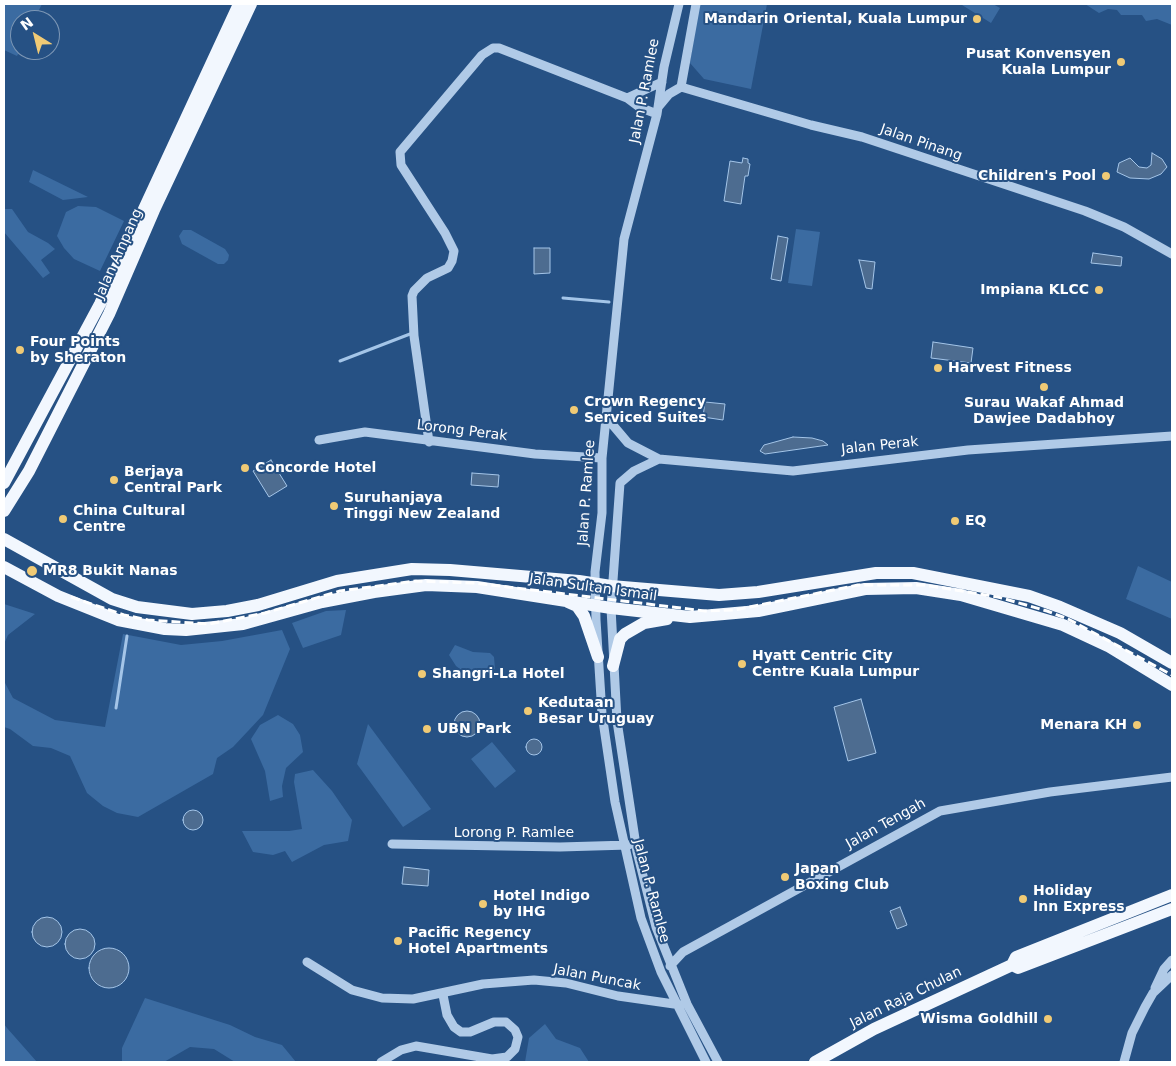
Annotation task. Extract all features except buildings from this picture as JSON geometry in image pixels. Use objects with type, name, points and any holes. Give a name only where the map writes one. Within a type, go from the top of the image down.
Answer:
[{"type":"main road","name":"Jalan Ampang","points":[[5,480],[100,304],[238,4]]},
{"type":"main road","name":"Jalan Ampang","points":[[4,511],[29,471],[109,314],[154,210],[251,4]]},
{"type":"main road","name":"Jalan Sultan Ismail","points":[[4,540],[112,599],[137,608],[175,613],[227,611],[258,606],[344,580],[412,570],[450,570],[579,580],[596,577],[611,586],[734,595],[859,575],[913,573],[1028,596],[1060,607],[1120,633],[1172,662]]},
{"type":"main road","name":"Jalan Sultan Ismail","points":[[4,567],[82,606],[118,620],[165,629],[208,629],[243,624],[322,602],[426,585],[477,587],[611,608],[680,616],[709,617],[758,611],[865,589],[916,588],[941,591],[987,602],[1063,624],[1108,646],[1172,685]]},
{"type":"main road","points":[[561,599],[577,606],[584,616],[598,657]]},
{"type":"main road","points":[[613,666],[620,639],[625,634],[644,623],[680,616]]},
{"type":"main road","name":"Jalan Raja Chulan","points":[[815,1062],[874,1029],[1012,965],[1016,957],[1172,895]]},
{"type":"main road","name":"Jalan Raja Chulan","points":[[1012,965],[1018,968],[1172,909]]},
{"type":"street","name":"Jalan P. Ramlee","points":[[678,4],[658,110],[624,239],[602,458],[602,513],[596,577],[596,606],[602,714],[615,802],[624,846],[646,933],[677,1006],[706,1062]]},
{"type":"street","points":[[429,442],[414,336],[412,296],[414,291],[427,278],[448,268],[454,251],[446,233],[401,165],[400,152],[488,51],[499,48],[627,98],[639,107],[658,110],[669,94],[681,87],[696,4]]},
{"type":"street","points":[[627,98],[662,82]]},
{"type":"street","name":"Jalan Pinang","points":[[681,87],[811,125],[862,137],[1085,211],[1124,227],[1172,254]]},
{"type":"street","name":"Jalan Perak","points":[[606,417],[628,443],[658,458],[793,470],[968,450],[1172,436]]},
{"type":"street","name":"Lorong Perak","points":[[319,440],[365,432],[429,442],[535,454],[602,458]]},
{"type":"street","name":"Jalan P. Ramlee","points":[[658,458],[634,470],[620,483],[611,586],[616,721],[627,799],[647,898],[670,966],[718,1062]]},
{"type":"street","name":"Jalan Tengah","points":[[670,966],[683,952],[940,811],[1050,792],[1172,777]]},
{"type":"street","points":[[615,802],[627,799]]},
{"type":"street","name":"Lorong P. Ramlee","points":[[392,844],[521,847],[624,846],[636,844]]},
{"type":"street","points":[[1124,1062],[1135,1026],[1164,969],[1172,960]]},
{"type":"street","name":"Jalan Puncak","points":[[307,962],[339,984],[370,996],[398,999],[443,995],[483,984],[534,980],[566,983],[618,996],[677,1006],[688,1004]]},
{"type":"street","points":[[1153,993],[1172,974]]},
{"type":"street","points":[[381,1062],[401,1050],[416,1046],[492,1060],[507,1057],[516,1049],[518,1037],[515,1030],[506,1022],[494,1022],[470,1032],[461,1032],[454,1027],[447,1015],[443,995]]},
{"type":"shaded area","points":[[4,4],[42,4],[39,10],[10,10],[10,53],[4,50]]},
{"type":"shaded area","points":[[699,4],[767,4],[751,89],[704,79],[690,63]]},
{"type":"shaded area","points":[[963,4],[993,4],[1000,8],[991,23]]},
{"type":"shaded area","points":[[1085,4],[1172,4],[1172,25],[1157,19],[1146,21],[1142,15],[1121,15],[1117,10],[1108,9],[1099,13]]},
{"type":"shaded area","points":[[1152,153],[1162,159],[1167,167],[1161,174],[1149,179],[1130,178],[1117,172],[1119,163],[1130,158],[1139,167],[1147,168],[1151,165]]},
{"type":"shaded area","points":[[743,158],[748,159],[750,164],[748,176],[745,176],[741,204],[724,201],[730,161],[742,163]]},
{"type":"shaded area","points":[[33,170],[88,197],[63,200],[29,182]]},
{"type":"shaded area","points":[[78,206],[96,207],[124,221],[100,271],[74,259],[64,248],[57,236],[66,212]]},
{"type":"shaded area","points":[[4,209],[12,209],[28,232],[55,249],[41,260],[50,273],[43,278],[4,232]]},
{"type":"shaded area","points":[[796,229],[820,232],[812,286],[788,283]]},
{"type":"shaded area","points":[[183,230],[191,230],[225,249],[229,255],[228,260],[224,264],[218,264],[182,244],[179,236]]},
{"type":"shaded area","points":[[778,236],[788,238],[781,281],[771,279]]},
{"type":"shaded area","points":[[534,248],[550,248],[550,273],[534,274]]},
{"type":"shaded area","points":[[1093,253],[1122,257],[1121,266],[1091,263]]},
{"type":"shaded area","points":[[859,260],[875,262],[872,289],[866,288]]},
{"type":"shaded area","points":[[933,342],[973,348],[971,363],[931,358]]},
{"type":"shaded area","points":[[705,402],[725,404],[723,420],[703,417]]},
{"type":"shaded area","points":[[793,437],[812,438],[823,441],[828,445],[765,454],[760,451],[764,445]]},
{"type":"shaded area","points":[[271,460],[287,486],[269,497],[253,471]]},
{"type":"shaded area","points":[[472,473],[499,475],[498,487],[471,485]]},
{"type":"shaded area","points":[[1138,566],[1172,582],[1172,619],[1126,599]]},
{"type":"shaded area","points":[[4,604],[35,614],[8,635],[4,644]]},
{"type":"shaded area","points":[[346,610],[341,635],[303,648],[292,623],[326,611]]},
{"type":"shaded area","points":[[282,630],[290,649],[263,715],[233,747],[217,758],[213,774],[138,817],[117,813],[103,806],[87,793],[70,756],[51,748],[33,746],[10,729],[4,727],[4,681],[13,698],[55,720],[105,727],[123,634],[181,645],[222,641]]},
{"type":"shaded area","points":[[455,645],[473,652],[490,653],[494,657],[495,669],[482,673],[464,672],[456,666],[449,655]]},
{"type":"shaded area","points":[[861,699],[876,753],[848,761],[834,707]]},
{"type":"shaded area","points":[[467,711],[476,715],[480,724],[476,733],[467,737],[458,733],[454,724],[458,715]]},
{"type":"shaded area","points":[[278,715],[293,724],[300,735],[303,752],[286,768],[282,786],[283,797],[270,801],[265,771],[251,739],[260,725]]},
{"type":"shaded area","points":[[368,724],[431,809],[403,827],[357,764]]},
{"type":"shaded area","points":[[534,739],[540,741],[542,747],[540,753],[534,755],[528,753],[526,747],[528,741]]},
{"type":"shaded area","points":[[492,742],[516,771],[495,788],[471,759]]},
{"type":"shaded area","points":[[313,770],[332,791],[352,820],[348,841],[324,845],[292,862],[285,851],[273,855],[253,852],[242,831],[289,831],[302,829],[294,782],[295,774]]},
{"type":"shaded area","points":[[193,810],[200,813],[203,820],[200,827],[193,830],[186,827],[183,820],[186,813]]},
{"type":"shaded area","points":[[404,867],[429,870],[428,886],[402,884]]},
{"type":"shaded area","points":[[900,907],[907,925],[897,929],[890,911]]},
{"type":"shaded area","points":[[47,917],[58,921],[62,932],[58,943],[47,947],[36,943],[32,932],[36,921]]},
{"type":"shaded area","points":[[80,929],[91,933],[95,944],[91,955],[80,959],[69,955],[65,944],[69,933]]},
{"type":"shaded area","points":[[109,948],[120,951],[126,957],[129,968],[126,979],[120,985],[109,988],[98,985],[92,979],[89,968],[92,957],[98,951]]},
{"type":"shaded area","points":[[145,998],[230,1025],[255,1037],[282,1045],[296,1062],[235,1062],[214,1049],[190,1047],[164,1062],[122,1062],[122,1048]]},
{"type":"shaded area","points":[[4,1024],[7,1028],[37,1062],[4,1062]]},
{"type":"shaded area","points":[[545,1024],[556,1039],[580,1048],[589,1062],[525,1062],[529,1038]]},
{"type":"waterway","points":[[563,298],[609,302]]},
{"type":"waterway","points":[[340,361],[410,334]]},
{"type":"waterway","points":[[116,708],[127,636]]},
{"type":"railway","points":[[71,597],[124,615],[148,620],[209,624],[265,613],[340,591],[416,581],[475,583],[705,611],[735,610],[858,585],[925,585],[998,597],[1047,611],[1068,619],[1172,675]]},
{"type":"place","name":"Mandarin Oriental, Kuala Lumpur","points":[[977,19]]},
{"type":"place","name":"Pusat Konvensyen Kuala Lumpur","points":[[1121,62]]},
{"type":"place","name":"Children's Pool","points":[[1106,176]]},
{"type":"place","name":"Impiana KLCC","points":[[1099,290]]},
{"type":"place","name":"Four Points by Sheraton","points":[[20,350]]},
{"type":"place","name":"Harvest Fitness","points":[[938,368]]},
{"type":"place","name":"Surau Wakaf Ahmad Dawjee Dadabhoy","points":[[1044,387]]},
{"type":"place","name":"Crown Regency Serviced Suites","points":[[574,410]]},
{"type":"place","name":"Concorde Hotel","points":[[245,468]]},
{"type":"place","name":"Berjaya Central Park","points":[[114,480]]},
{"type":"place","name":"Suruhanjaya Tinggi New Zealand","points":[[334,506]]},
{"type":"place","name":"China Cultural Centre","points":[[63,519]]},
{"type":"place","name":"EQ","points":[[955,521]]},
{"type":"place","name":"MR8 Bukit Nanas","points":[[32,571]]},
{"type":"place","name":"Hyatt Centric City Centre Kuala Lumpur","points":[[742,664]]},
{"type":"place","name":"Shangri-La Hotel","points":[[422,674]]},
{"type":"place","name":"Kedutaan Besar Uruguay","points":[[528,711]]},
{"type":"place","name":"Menara KH","points":[[1137,725]]},
{"type":"place","name":"UBN Park","points":[[427,729]]},
{"type":"place","name":"Japan Boxing Club","points":[[785,877]]},
{"type":"place","name":"Holiday Inn Express","points":[[1023,899]]},
{"type":"place","name":"Hotel Indigo by IHG","points":[[483,904]]},
{"type":"place","name":"Pacific Regency Hotel Apartments","points":[[398,941]]},
{"type":"place","name":"Wisma Goldhill","points":[[1048,1019]]}]
